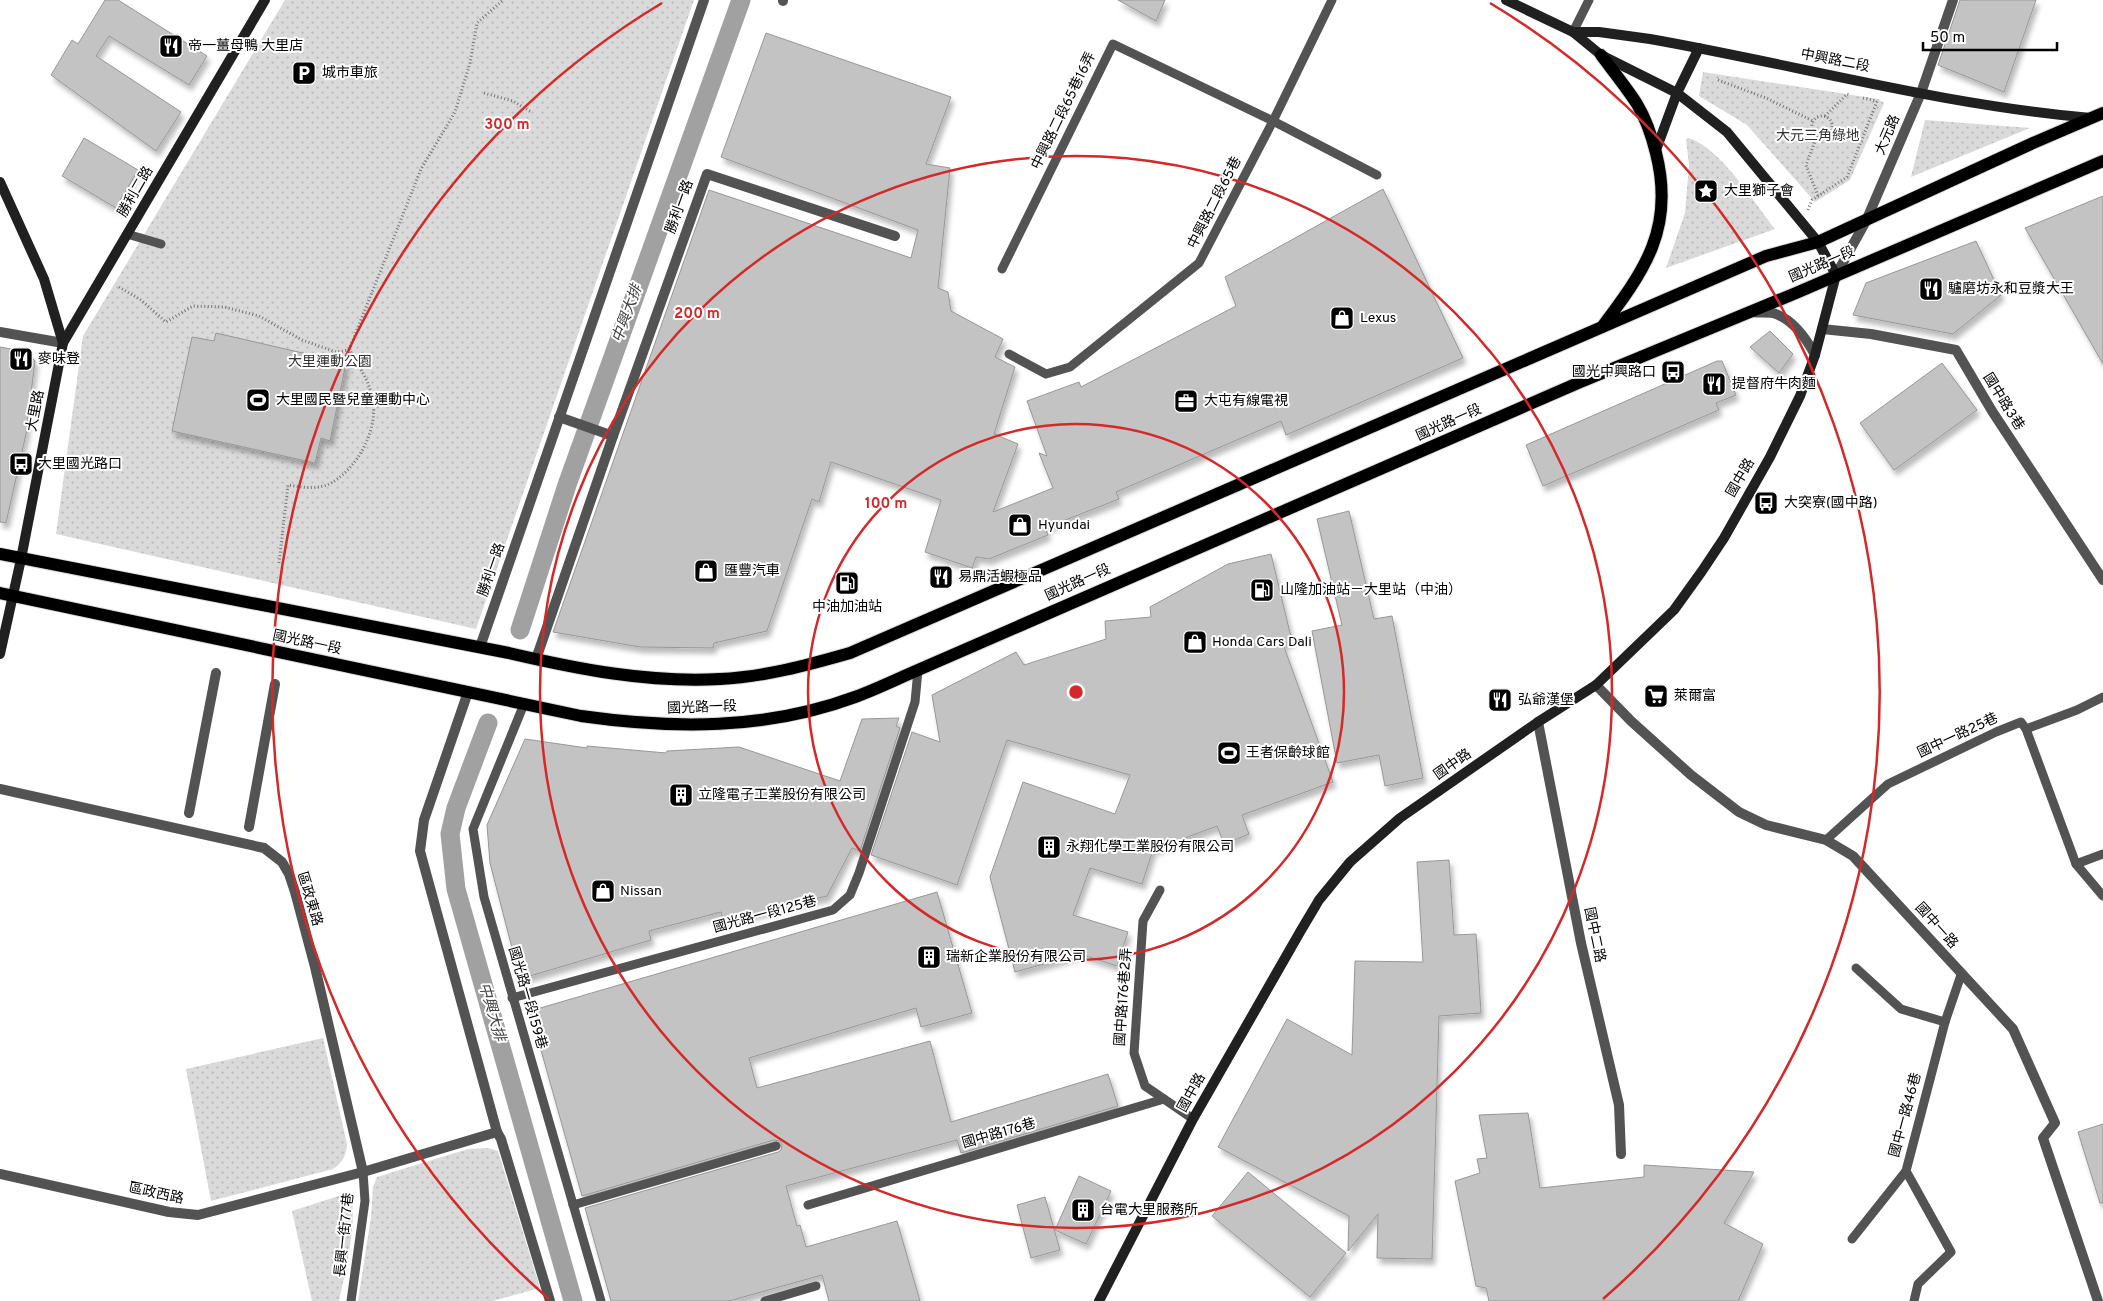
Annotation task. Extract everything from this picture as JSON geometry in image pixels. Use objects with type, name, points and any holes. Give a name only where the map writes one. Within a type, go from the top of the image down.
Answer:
[{"type":"main road","points":[[1601,55],[1637,104],[1653,139],[1662,175],[1663,207],[1650,254],[1623,299],[1602,328]]},
{"type":"main road","name":"國光路一段","points":[[0,554],[630,676],[688,680],[722,679],[799,667],[850,653],[1766,256],[1818,242],[2033,143],[2097,116]]},
{"type":"main road","name":"國光路一段","points":[[6,594],[524,704],[625,722],[682,726],[716,725],[800,712],[854,697],[918,670],[1569,386],[1750,312],[2103,161]]},
{"type":"street","name":"勝利二路","points":[[63,342],[265,0]]},
{"type":"street","name":"勝利一路","points":[[480,647],[558,417],[704,0]]},
{"type":"street","name":"中興路二段","points":[[1506,0],[1573,32],[1601,55],[1678,92],[1727,132],[1818,242],[1836,275]]},
{"type":"street","name":"大元路","points":[[1836,275],[1866,221],[1921,93],[1953,0]]},
{"type":"street","name":"中興路二段","points":[[1573,32],[1598,32],[1699,48],[1921,93],[2034,112],[2097,116]]},
{"type":"street","points":[[1656,150],[1678,92],[1699,48]]},
{"type":"street","name":"勝利一路","points":[[536,659],[613,436],[707,174],[895,236]]},
{"type":"street","name":"大里路","points":[[0,182],[44,279],[63,342],[21,559],[6,594],[0,654]]},
{"type":"street","name":"國中路","points":[[1099,1301],[1193,1119],[1319,900],[1350,862],[1400,818],[1538,722],[1596,685],[1674,610],[1702,571],[1770,457],[1800,396],[1815,355],[1836,275]]},
{"type":"street","points":[[1750,312],[1773,313],[1787,321],[1805,337],[1815,355]]},
{"type":"street","name":"國中路3巷","points":[[1822,329],[1871,334],[1956,350],[1992,411],[2103,580]]},
{"type":"street","points":[[0,332],[63,342]]},
{"type":"street","points":[[558,417],[613,436]]},
{"type":"street","points":[[188,813],[216,673]]},
{"type":"street","points":[[249,827],[275,684]]},
{"type":"street","name":"國中一路","points":[[1596,685],[1631,721],[1691,775],[1740,812],[1766,825],[1826,840],[1852,856],[2013,1029],[2055,1123],[2043,1138],[2098,1301]]},
{"type":"street","points":[[468,692],[426,814],[420,851],[497,1132],[501,1139],[550,1301]]},
{"type":"street","name":"國中二路","points":[[1538,722],[1580,944],[1619,1105],[1621,1154]]},
{"type":"street","name":"區政東路","points":[[0,789],[264,848],[282,862],[289,874],[295,892],[315,967],[363,1172]]},
{"type":"street","name":"區政西路","points":[[0,1174],[169,1212],[198,1215],[363,1172],[497,1132]]},
{"type":"lane","name":"中興路二段65巷","points":[[1009,354],[1046,374],[1070,367],[1199,264],[1273,121],[1332,0]]},
{"type":"lane","points":[[1573,32],[1589,0]]},
{"type":"lane","name":"中興路二段65巷16弄","points":[[1002,269],[1113,44],[1273,121]]},
{"type":"lane","points":[[1273,121],[1377,175]]},
{"type":"lane","points":[[127,234],[161,244]]},
{"type":"lane","name":"國光路一段125巷","points":[[512,998],[832,910],[850,895],[859,873],[915,702],[918,670]]},
{"type":"lane","points":[[2103,697],[2077,710],[2026,729],[2076,864],[2103,896]]},
{"type":"lane","name":"國光路一段159巷","points":[[524,704],[473,829],[484,897],[601,1301]]},
{"type":"lane","name":"國中一路25巷","points":[[1826,840],[1888,784],[2021,722],[2026,729]]},
{"type":"lane","points":[[2076,864],[2103,854]]},
{"type":"lane","name":"國中路176巷2弄","points":[[1160,890],[1143,921],[1134,1053],[1145,1086],[1164,1100]]},
{"type":"lane","points":[[1856,968],[1901,1008],[1945,1022]]},
{"type":"lane","name":"國中一路46巷","points":[[1914,1301],[1918,1284],[1951,1252],[1906,1171],[1945,1022],[1961,975]]},
{"type":"lane","points":[[1164,1100],[1193,1119]]},
{"type":"lane","name":"國中路176巷","points":[[808,1205],[1164,1100]]},
{"type":"lane","points":[[573,1205],[776,1146]]},
{"type":"lane","points":[[1852,1239],[1906,1171]]},
{"type":"lane","name":"長興一街77巷","points":[[351,1301],[365,1202],[363,1172]]},
{"type":"lane","points":[[765,1301],[816,1286]]},
{"type":"path","points":[[496,0],[496,6]]},
{"type":"path","points":[[349,350],[421,169],[455,112],[470,63],[477,23],[503,0]]},
{"type":"path","points":[[1718,80],[1766,98],[1813,121]]},
{"type":"path","points":[[484,93],[513,101],[531,112]]},
{"type":"path","points":[[1808,211],[1812,200],[1847,177],[1878,100],[1848,94],[1825,116],[1818,117],[1813,121],[1812,130],[1817,136]]},
{"type":"path","points":[[1817,136],[1828,136],[1832,130],[1832,122],[1825,116]]},
{"type":"path","points":[[1817,136],[1806,165],[1818,196]]},
{"type":"path","points":[[118,287],[140,300],[166,322],[193,306],[224,307],[258,316],[302,340],[336,352],[349,350]]},
{"type":"path","points":[[279,563],[288,485],[308,488],[328,485],[344,475],[357,460],[372,428],[374,402],[366,378],[349,350]]},
{"type":"green space","name":"大里運動公園","points":[[285,0],[694,0],[476,629],[56,534],[83,336]]},
{"type":"green space","name":"大元三角綠地","points":[[1703,72],[1878,99],[1884,103],[1850,180],[1815,202],[1747,125],[1699,96]]},
{"type":"green space","points":[[1925,120],[2030,128],[1911,177]]},
{"type":"green space","points":[[1689,138],[1701,144],[1724,164],[1775,229],[1666,268],[1685,213],[1689,165],[1686,139]]},
{"type":"green space","points":[[323,1038],[347,1144],[342,1161],[333,1169],[211,1201],[186,1069]]},
{"type":"green space","points":[[488,1148],[498,1151],[540,1288],[493,1301],[358,1301],[371,1217],[373,1187],[377,1177],[468,1149]]},
{"type":"green space","points":[[351,1192],[352,1232],[339,1301],[312,1301],[292,1211]]},
{"type":"building","points":[[105,0],[118,0],[207,56],[189,85],[109,36],[96,56],[181,112],[156,151],[51,75],[72,40],[78,44]]},
{"type":"building","points":[[1118,0],[1165,0],[1156,21]]},
{"type":"building","points":[[1960,0],[2036,0],[2004,92],[1938,65]]},
{"type":"building","points":[[766,33],[951,97],[926,164],[950,168],[938,288],[948,292],[951,311],[1003,339],[995,357],[1015,367],[994,434],[1018,444],[993,512],[1053,488],[1039,453],[1047,456],[1027,401],[1079,382],[1081,387],[1236,306],[1225,277],[1383,189],[1463,358],[1286,435],[1281,421],[1116,492],[1119,499],[1045,528],[1048,535],[989,559],[976,557],[972,568],[925,552],[941,500],[831,462],[819,502],[812,499],[767,631],[714,643],[713,648],[640,647],[553,632],[709,190],[911,258],[918,230],[721,157]]},
{"type":"building","points":[[84,138],[138,170],[116,208],[62,176]]},
{"type":"building","points":[[2103,196],[2103,364],[2025,228]]},
{"type":"building","name":"驢磨坊永和豆漿大王","points":[[1976,241],[2001,295],[1953,334],[1853,315],[1866,283]]},
{"type":"building","points":[[1770,331],[1793,354],[1779,373],[1750,347]]},
{"type":"building","name":"大里國民暨兒童運動中心","points":[[216,333],[346,363],[330,441],[321,438],[315,463],[172,431],[192,337],[214,341]]},
{"type":"building","points":[[0,347],[27,352],[35,361],[26,434],[6,523],[0,522]]},
{"type":"building","points":[[1717,361],[1722,361],[1736,395],[1716,403],[1719,410],[1543,486],[1526,445]]},
{"type":"building","points":[[1942,363],[1977,410],[1894,470],[1860,423]]},
{"type":"building","points":[[1349,511],[1374,619],[1392,616],[1423,778],[1385,786],[1379,755],[1337,763],[1312,631],[1342,625],[1317,519]]},
{"type":"building","points":[[1271,554],[1292,641],[1283,644],[1333,782],[1242,815],[1249,834],[1224,844],[1217,826],[1153,850],[1142,884],[1090,868],[1073,915],[1128,932],[1117,966],[1080,954],[1015,972],[990,877],[1023,782],[1115,814],[1130,775],[1007,740],[957,885],[871,855],[912,732],[940,742],[932,695],[1016,652],[1024,665],[1106,639],[1105,621],[1151,617],[1150,607],[1228,564]]},
{"type":"building","points":[[899,718],[896,726],[900,728],[860,851],[852,848],[827,896],[723,921],[721,912],[649,931],[651,940],[520,979],[490,863],[487,825],[525,739],[587,748],[587,746],[666,753],[667,751],[739,747],[840,781],[862,719]]},
{"type":"building","points":[[1449,860],[1454,935],[1476,934],[1481,1013],[1439,1016],[1432,1259],[1377,1258],[1378,1214],[1348,1251],[1349,1216],[1218,1147],[1287,1019],[1352,1055],[1355,961],[1423,962],[1417,862]]},
{"type":"building","points":[[937,892],[972,1013],[921,1027],[916,1008],[749,1058],[757,1088],[930,1041],[951,1122],[1108,1074],[1118,1106],[961,1153],[957,1140],[786,1186],[797,1226],[800,1225],[806,1247],[897,1221],[920,1301],[829,1301],[822,1275],[729,1301],[611,1301],[585,1208],[778,1152],[781,1150],[782,1145],[780,1141],[774,1140],[582,1196],[530,1011]]},
{"type":"building","points":[[1528,1113],[1540,1188],[1644,1177],[1644,1165],[1754,1172],[1724,1223],[1763,1244],[1738,1301],[1489,1301],[1486,1288],[1476,1286],[1455,1181],[1480,1173],[1477,1159],[1487,1158],[1479,1115]]},
{"type":"building","points":[[2103,1124],[2103,1203],[2100,1203],[2078,1132]]},
{"type":"building","points":[[1248,1172],[1346,1253],[1310,1297],[1212,1216]]},
{"type":"building","name":"台電大里服務所","points":[[1079,1176],[1111,1191],[1086,1244],[1055,1230]]},
{"type":"building","points":[[1045,1197],[1060,1250],[1031,1258],[1017,1205]]},
{"type":"waterway","name":"中興大排","points":[[520,630],[567,485],[741,0]]},
{"type":"waterway","name":"中興大排","points":[[488,723],[456,808],[450,834],[456,889],[573,1301]]},
{"type":"place","name":"帝一薑母鴨 大里店","points":[[171,46]]},
{"type":"place","name":"城市車旅","points":[[304,73]]},
{"type":"place","name":"大里獅子會","points":[[1706,191]]},
{"type":"place","name":"驢磨坊永和豆漿大王","points":[[1931,289]]},
{"type":"place","name":"Lexus","points":[[1342,318]]},
{"type":"place","name":"麥味登","points":[[21,359]]},
{"type":"place","name":"國光中興路口","points":[[1673,372]]},
{"type":"place","name":"提督府牛肉麵","points":[[1714,384]]},
{"type":"place","name":"大里國民暨兒童運動中心","points":[[258,400]]},
{"type":"place","name":"大屯有線電視","points":[[1186,401]]},
{"type":"place","name":"大里國光路口","points":[[21,464]]},
{"type":"place","name":"大突寮(國中路)","points":[[1766,503]]},
{"type":"place","name":"Hyundai","points":[[1020,525]]},
{"type":"place","name":"匯豐汽車","points":[[706,571]]},
{"type":"place","name":"易鼎活蝦極品","points":[[941,577]]},
{"type":"place","name":"中油加油站","points":[[847,583]]},
{"type":"place","name":"山隆加油站－大里站（中油）","points":[[1262,590]]},
{"type":"place","name":"Honda Cars Dali","points":[[1195,642]]},
{"type":"place","name":"萊爾富","points":[[1656,696]]},
{"type":"place","name":"弘爺漢堡","points":[[1500,700]]},
{"type":"place","name":"王者保齡球館","points":[[1229,753]]},
{"type":"place","name":"立隆電子工業股份有限公司","points":[[681,795]]},
{"type":"place","name":"永翔化學工業股份有限公司","points":[[1049,847]]},
{"type":"place","name":"Nissan","points":[[603,891]]},
{"type":"place","name":"瑞新企業股份有限公司","points":[[929,957]]},
{"type":"place","name":"台電大里服務所","points":[[1083,1210]]}]
